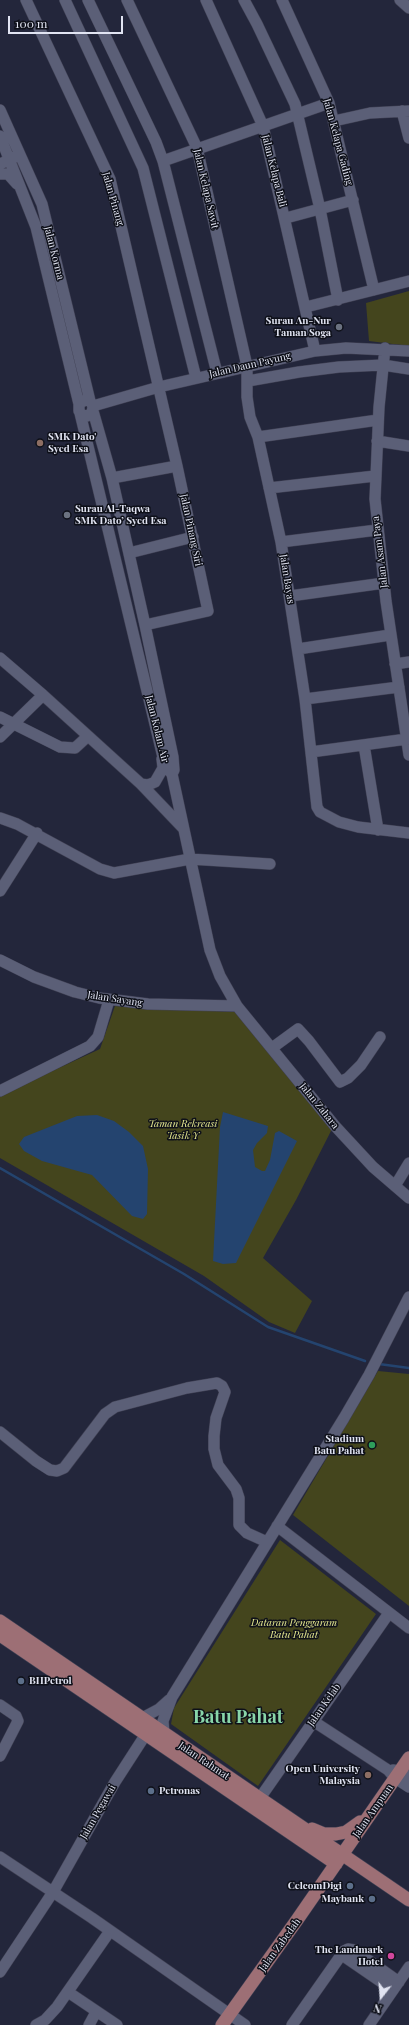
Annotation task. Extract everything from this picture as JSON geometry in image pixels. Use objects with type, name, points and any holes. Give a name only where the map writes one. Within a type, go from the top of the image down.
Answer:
[{"type":"main road","name":"Jalan Rahmat","points":[[0,1621],[292,1820],[339,1859]]},
{"type":"main road","name":"Jalan Rahmat","points":[[0,1635],[146,1734],[339,1859],[409,1900]]},
{"type":"main road","name":"Jalan Ampuan","points":[[339,1859],[409,1758]]},
{"type":"main road","points":[[292,1820],[324,1834],[336,1834],[346,1832],[368,1816]]},
{"type":"main road","name":"Jalan Zabedah","points":[[222,2025],[339,1859]]},
{"type":"street","name":"Jalan Pinang","points":[[26,0],[110,179],[159,387]]},
{"type":"street","points":[[65,0],[143,168],[196,378]]},
{"type":"street","points":[[88,0],[156,142],[163,161],[216,373]]},
{"type":"street","name":"Jalan Kelapa Sawit","points":[[127,0],[197,148],[247,366]]},
{"type":"street","name":"Jalan Kelapa Bali","points":[[206,0],[263,126],[286,218],[315,351]]},
{"type":"street","points":[[244,0],[295,104],[320,209],[338,300]]},
{"type":"street","name":"Jalan Kelapa Gading","points":[[282,0],[329,103],[374,290]]},
{"type":"street","points":[[400,0],[409,8]]},
{"type":"street","points":[[163,161],[329,103]]},
{"type":"street","name":"Jalan Korma","points":[[0,110],[10,159],[42,204],[92,406]]},
{"type":"street","points":[[334,122],[370,113],[406,111],[409,138]]},
{"type":"street","name":"Jalan Korma","points":[[0,136],[36,227],[80,409]]},
{"type":"street","points":[[0,174],[8,174],[20,188]]},
{"type":"street","points":[[286,218],[353,200]]},
{"type":"street","points":[[306,307],[409,281]]},
{"type":"street","name":"Jalan Daun Payung","points":[[80,409],[87,416],[92,406],[159,387],[315,351],[346,348],[385,348],[409,351]]},
{"type":"street","name":"Jalan Asam Paya","points":[[385,348],[378,420],[375,476],[377,530],[390,635],[408,746]]},
{"type":"street","points":[[248,381],[339,367],[383,365],[409,369]]},
{"type":"street","name":"Jalan Bayas","points":[[247,366],[247,397],[250,418],[258,437],[281,542],[290,596],[305,699],[317,807],[320,812],[328,817],[358,827],[409,833]]},
{"type":"street","name":"Jalan Pinang Siri","points":[[145,625],[208,611],[159,387]]},
{"type":"street","name":"Jalan Kolam Air","points":[[80,409],[165,766],[172,774],[174,770],[174,757],[112,478],[92,406]]},
{"type":"street","points":[[258,437],[378,420]]},
{"type":"street","points":[[377,441],[409,446]]},
{"type":"street","points":[[112,478],[177,466]]},
{"type":"street","points":[[269,488],[375,476]]},
{"type":"street","points":[[281,542],[377,530]]},
{"type":"street","points":[[129,553],[193,537]]},
{"type":"street","points":[[290,596],[384,583]]},
{"type":"street","points":[[298,649],[390,635]]},
{"type":"street","points":[[0,658],[141,784],[184,829]]},
{"type":"street","points":[[395,664],[409,662]]},
{"type":"street","points":[[305,699],[399,687]]},
{"type":"street","points":[[0,737],[43,695]]},
{"type":"street","points":[[0,717],[60,747],[68,749],[75,748],[88,736]]},
{"type":"street","points":[[311,752],[364,745],[408,746]]},
{"type":"street","points":[[364,745],[378,830]]},
{"type":"street","points":[[141,784],[148,785],[155,782],[160,776],[163,768],[162,753]]},
{"type":"street","name":"Jalan Zahara","points":[[172,774],[210,950],[220,976],[237,1006],[335,1126],[373,1167],[409,1198]]},
{"type":"street","points":[[156,798],[171,798],[176,792]]},
{"type":"street","points":[[0,818],[37,833],[100,869],[114,873],[190,860],[270,864]]},
{"type":"street","points":[[0,891],[37,833]]},
{"type":"street","name":"Jalan Sayang","points":[[0,960],[34,977],[75,992],[109,1000],[148,1004],[237,1006]]},
{"type":"street","points":[[0,1091],[90,1046],[98,1037],[109,1000]]},
{"type":"street","points":[[272,1048],[298,1029],[340,1082],[348,1078],[360,1065],[380,1037]]},
{"type":"street","points":[[395,1186],[409,1163]]},
{"type":"street","points":[[164,1734],[163,1721],[172,1697],[369,1375],[409,1297]]},
{"type":"street","points":[[0,1432],[36,1461],[50,1470],[57,1471],[64,1468],[106,1414],[115,1406],[187,1388],[217,1384],[222,1386],[224,1392],[216,1418],[214,1436],[214,1449],[218,1465],[236,1489],[239,1498],[239,1525],[247,1533],[267,1542]]},
{"type":"street","points":[[277,1526],[409,1628]]},
{"type":"street","name":"Jalan Kelab","points":[[260,1798],[389,1613]]},
{"type":"street","points":[[142,1718],[159,1709],[172,1697]]},
{"type":"street","points":[[0,1705],[16,1716],[18,1721],[0,1756]]},
{"type":"street","points":[[313,1721],[398,1774],[409,1787]]},
{"type":"street","name":"Jalan Pegawai","points":[[0,1972],[53,1892],[112,1788],[146,1734]]},
{"type":"street","points":[[0,1857],[245,2025]]},
{"type":"street","points":[[36,2025],[45,2020],[68,1992],[110,1931]]},
{"type":"street","points":[[292,2025],[342,1954],[348,1949],[354,1950],[396,1986]]},
{"type":"street","points":[[369,2025],[409,1966]]},
{"type":"street","points":[[68,1992],[117,2025]]},
{"type":"street","points":[[89,2025],[96,2012]]},
{"type":"green space","points":[[409,291],[409,346],[369,341],[366,303]]},
{"type":"green space","name":"Taman Rekreasi Tasik Y","points":[[115,1006],[237,1012],[332,1129],[296,1200],[263,1258],[312,1301],[295,1333],[269,1322],[204,1276],[0,1158],[0,1095],[100,1049]]},
{"type":"green space","name":"Stadium Batu Pahat","points":[[378,1371],[409,1374],[409,1606],[293,1515]]},
{"type":"green space","name":"Dataran Penggaram Batu Pahat","points":[[280,1540],[376,1614],[258,1786],[171,1724],[174,1708]]},
{"type":"water","points":[[223,1112],[268,1126],[267,1133],[257,1143],[253,1150],[255,1167],[262,1171],[265,1171],[270,1160],[275,1133],[279,1131],[297,1141],[236,1263],[223,1264],[213,1261],[220,1127]]},
{"type":"water","points":[[97,1115],[114,1121],[129,1132],[143,1146],[148,1169],[147,1214],[143,1219],[132,1216],[92,1175],[42,1161],[24,1151],[19,1144],[24,1137],[77,1116]]},
{"type":"waterway","points":[[0,1168],[184,1274],[268,1327],[365,1361]]},
{"type":"waterway","points":[[379,1364],[409,1368]]},
{"type":"place","name":"Surau An-Nur Taman Soga","points":[[339,327]]},
{"type":"place","name":"SMK Dato' Syed Esa","points":[[40,443]]},
{"type":"place","name":"Surau Al-Taqwa SMK Dato’ Syed Esa","points":[[67,515]]},
{"type":"place","name":"Stadium Batu Pahat","points":[[372,1445]]},
{"type":"place","name":"BHPetrol","points":[[21,1681]]},
{"type":"place","name":"Open University Malaysia","points":[[368,1775]]},
{"type":"place","name":"Petronas","points":[[151,1791]]},
{"type":"place","name":"CelcomDigi","points":[[350,1886]]},
{"type":"place","name":"Maybank","points":[[372,1899]]},
{"type":"place","name":"The Landmark Hotel","points":[[391,1956]]},
{"type":"district","name":"Batu Pahat","points":[[238,1717]]}]
